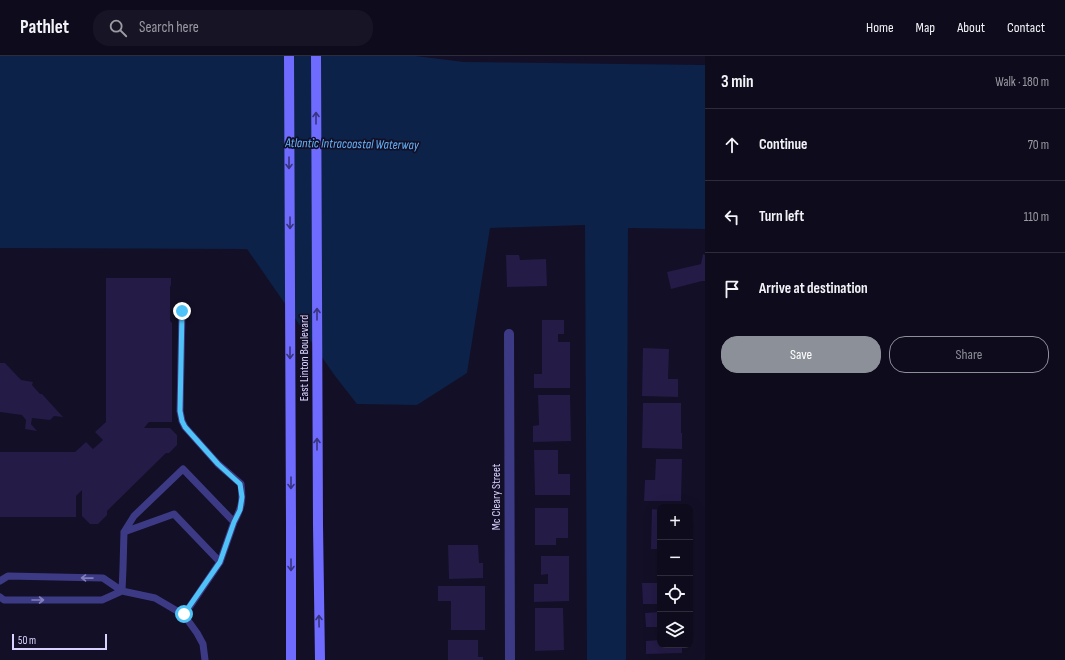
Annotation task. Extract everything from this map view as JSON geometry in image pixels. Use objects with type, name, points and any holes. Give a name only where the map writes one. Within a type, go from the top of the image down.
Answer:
[{"type":"main road","name":"East Linton Boulevard","points":[[289,56],[291,660]]},
{"type":"main road","name":"East Linton Boulevard","points":[[316,56],[320,660]]},
{"type":"street","name":"Mc Cleary Street","points":[[509,334],[510,660]]},
{"type":"lane","points":[[182,311],[180,411],[182,421],[185,427],[218,464],[240,484],[242,497],[240,510],[234,522],[220,562],[184,614]]},
{"type":"lane","points":[[122,591],[124,532],[134,516],[183,469],[234,522]]},
{"type":"lane","points":[[124,532],[174,514],[220,562]]},
{"type":"lane","points":[[0,580],[8,576],[104,578],[122,591],[155,598],[184,614],[203,644],[205,660]]},
{"type":"lane","points":[[0,597],[4,600],[102,600],[122,591]]},
{"type":"water","name":"Atlantic Intracoastal Waterway","points":[[0,56],[416,56],[464,62],[705,65],[705,229],[628,228],[626,660],[587,660],[585,225],[490,228],[467,373],[417,405],[357,404],[335,376],[247,249],[0,248]]},
{"type":"building","points":[[703,254],[705,255],[705,281],[671,289],[667,272],[701,264]]},
{"type":"building","points":[[506,255],[519,255],[520,260],[546,259],[547,286],[507,287]]},
{"type":"building","points":[[106,278],[171,278],[170,321],[172,323],[172,422],[149,422],[144,428],[170,428],[177,435],[177,445],[169,453],[166,453],[107,511],[107,515],[98,524],[90,524],[82,516],[82,490],[76,496],[76,517],[0,517],[0,452],[75,452],[86,442],[93,449],[103,440],[95,432],[106,422]]},
{"type":"building","points":[[542,320],[564,320],[564,334],[558,334],[558,342],[570,342],[570,388],[534,388],[534,374],[542,374]]},
{"type":"building","points":[[643,348],[669,349],[668,379],[678,379],[678,397],[642,396]]},
{"type":"building","points":[[0,363],[5,363],[21,380],[33,382],[32,385],[63,417],[54,416],[50,420],[32,418],[31,424],[37,431],[25,429],[26,420],[22,415],[0,412]]},
{"type":"building","points":[[538,395],[570,395],[571,441],[533,442],[533,426],[539,425]]},
{"type":"building","points":[[643,403],[681,403],[682,449],[642,448]]},
{"type":"building","points":[[534,450],[558,450],[558,474],[570,474],[570,495],[535,495]]},
{"type":"building","points":[[656,459],[682,459],[681,501],[644,501],[645,480],[655,480]]},
{"type":"building","points":[[535,508],[568,508],[568,538],[556,538],[556,545],[535,545]]},
{"type":"building","points":[[652,509],[657,510],[657,549],[651,549]]},
{"type":"building","points":[[448,545],[478,545],[479,563],[483,563],[483,578],[449,579]]},
{"type":"building","points":[[541,556],[569,556],[569,601],[534,602],[534,584],[548,584],[548,574],[541,575]]},
{"type":"building","points":[[642,583],[657,583],[657,604],[643,604]]},
{"type":"building","points":[[438,586],[485,586],[485,630],[451,630],[451,601],[438,601]]},
{"type":"building","points":[[535,608],[563,608],[564,650],[535,651]]},
{"type":"building","points":[[657,612],[657,627],[646,627],[645,613]]},
{"type":"building","points":[[448,640],[478,640],[478,657],[483,657],[483,660],[448,660]]},
{"type":"building","points":[[657,640],[657,648],[682,648],[682,653],[646,654],[646,641]]},
{"type":"route","points":[[182,311],[180,411],[182,421],[185,427],[218,464],[240,484],[242,497],[240,510],[234,522],[220,562],[184,614]]}]
